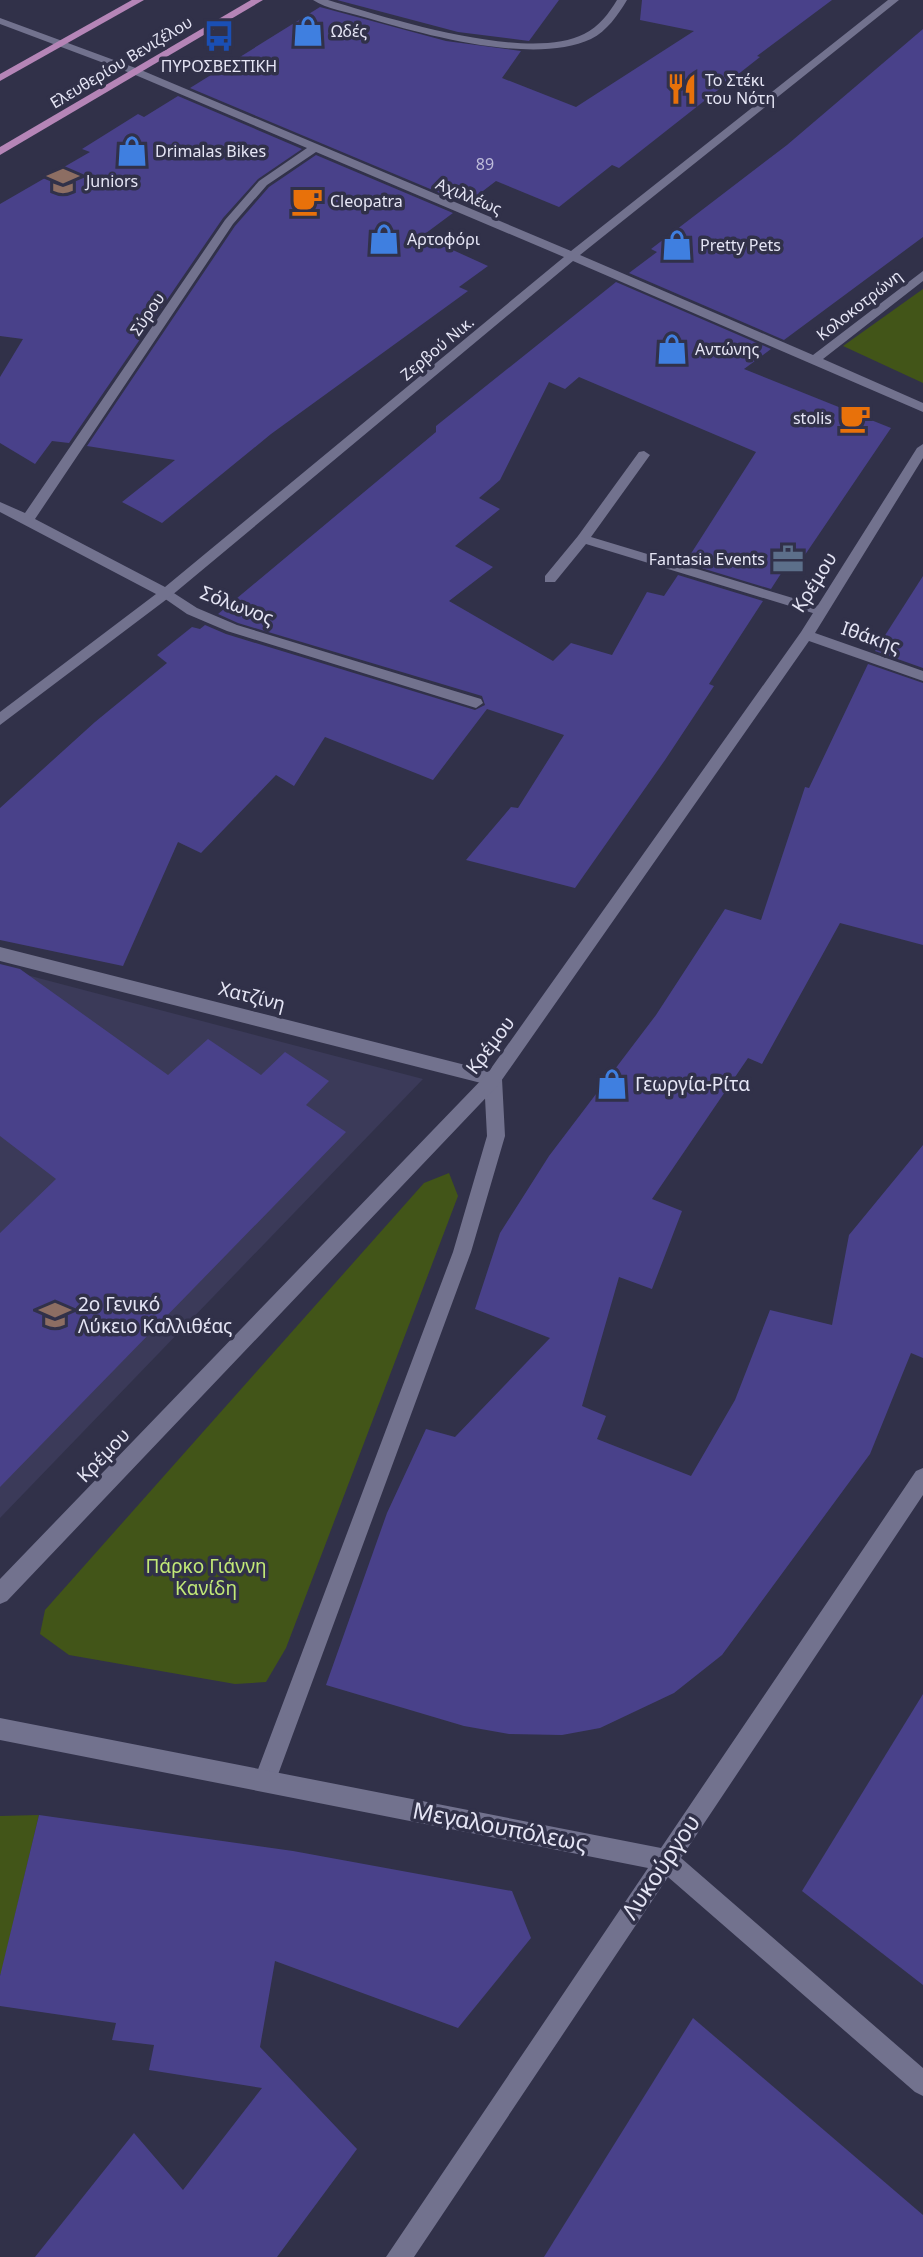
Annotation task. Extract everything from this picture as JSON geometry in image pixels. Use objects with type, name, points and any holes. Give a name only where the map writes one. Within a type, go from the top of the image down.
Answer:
[{"type":"main road","points":[[0,78],[139,0]]},
{"type":"main road","name":"Ελευθερίου Βενιζέλου","points":[[0,152],[258,0]]},
{"type":"street","points":[[318,0],[463,37],[541,46],[585,38],[605,23],[622,0]]},
{"type":"street","name":"Ζερβού Νικ.","points":[[0,720],[166,593],[572,256],[894,0]]},
{"type":"street","name":"Αχιλλέως","points":[[0,20],[137,72],[923,408]]},
{"type":"street","name":"Σύρου","points":[[27,520],[229,222],[263,183],[315,147]]},
{"type":"street","name":"Κολοκοτρώνη","points":[[814,360],[923,275]]},
{"type":"street","name":"Κρέμου","points":[[0,1594],[493,1079],[806,635],[923,448]]},
{"type":"street","points":[[550,579],[583,539],[644,454]]},
{"type":"street","name":"Σόλωνος","points":[[0,506],[166,593],[192,611],[232,628],[476,703]]},
{"type":"street","points":[[583,539],[821,611]]},
{"type":"street","name":"Ιθάκης","points":[[806,635],[923,676]]},
{"type":"street","name":"Χατζίνη","points":[[0,954],[493,1079]]},
{"type":"street","points":[[265,1780],[462,1252],[496,1136],[493,1079]]},
{"type":"street","name":"Λυκούργου","points":[[399,2257],[923,1478]]},
{"type":"street","name":"Μεγαλουπόλεως","points":[[0,1729],[666,1860],[923,2084]]},
{"type":"shaded area","points":[[0,968],[423,1079],[0,1518]]},
{"type":"green space","points":[[923,289],[923,383],[843,346]]},
{"type":"green space","name":"Πάρκο Γιάννη Κανίδη","points":[[449,1173],[458,1196],[286,1648],[266,1682],[235,1684],[69,1655],[40,1634],[45,1610],[424,1183]]},
{"type":"green space","points":[[39,1815],[1,1974],[0,1974],[0,1816]]},
{"type":"building","points":[[337,0],[559,0],[529,41],[458,32]]},
{"type":"building","points":[[642,0],[832,0],[757,56],[760,57],[619,168],[612,165],[559,207],[496,181],[466,204],[190,88],[320,7],[446,41],[521,51],[502,78],[576,107],[694,31],[640,20]]},
{"type":"building","points":[[923,29],[923,237],[784,340],[629,273],[657,252],[651,249],[787,145]]},
{"type":"building","points":[[178,96],[302,149],[258,179],[223,218],[69,443],[52,441],[35,464],[0,443],[0,377],[23,339],[0,336],[0,204],[90,152],[82,149],[138,114],[144,117]]},
{"type":"building","points":[[316,155],[453,213],[422,236],[488,266],[459,287],[468,291],[271,434],[162,523],[122,502],[175,460],[87,446],[235,226],[269,187]]},
{"type":"building","points":[[616,282],[771,349],[744,369],[891,428],[792,574],[782,572],[771,589],[685,563],[756,452],[579,377],[565,389],[549,382],[500,480],[479,498],[500,509],[455,546],[493,567],[449,601],[553,661],[571,643],[612,655],[647,592],[664,596],[678,575],[763,601],[709,684],[714,686],[575,888],[466,860],[511,807],[518,808],[564,735],[487,709],[433,780],[325,737],[294,786],[276,775],[201,853],[178,842],[123,966],[0,940],[0,808],[95,722],[167,663],[157,655],[192,627],[200,629],[205,625],[226,634],[475,710],[485,705],[482,696],[238,623],[218,614],[436,432],[436,426]]},
{"type":"building","points":[[923,576],[923,668],[875,651]]},
{"type":"building","points":[[868,664],[923,683],[923,945],[840,923],[762,1064],[748,1058],[652,1199],[682,1211],[652,1289],[619,1277],[582,1406],[606,1416],[597,1439],[691,1476],[735,1400],[770,1310],[832,1325],[849,1235],[923,1145],[923,1358],[911,1353],[870,1454],[722,1655],[674,1693],[600,1728],[562,1735],[509,1734],[464,1726],[326,1685],[387,1513],[426,1429],[455,1437],[550,1338],[475,1309],[500,1233],[549,1156],[656,1015],[725,909],[761,920],[805,787],[809,788]]},
{"type":"building","points":[[0,964],[20,969],[168,1075],[208,1039],[261,1075],[285,1052],[329,1081],[306,1105],[346,1132],[0,1487],[0,1233],[56,1179],[0,1136]]},
{"type":"building","points":[[923,1694],[923,1985],[802,1891]]},
{"type":"building","points":[[39,1815],[293,1851],[512,1891],[531,1938],[458,2028],[275,1961],[260,2047],[357,2149],[277,2257],[35,2257],[134,2133],[183,2190],[262,2088],[149,2070],[154,2045],[112,2040],[116,2023],[0,2006],[0,1976]]},
{"type":"building","points":[[693,2018],[923,2215],[923,2257],[544,2257]]},
{"type":"place","name":"Ωδές","points":[[308,31]]},
{"type":"place","name":"ΠΥΡΟΣΒΕΣΤΙΚΗ","points":[[219,36]]},
{"type":"place","name":"Το Στέκι του Νότη","points":[[682,89]]},
{"type":"place","name":"Drimalas Bikes","points":[[132,151]]},
{"type":"place","name":"Juniors","points":[[63,181]]},
{"type":"place","name":"Cleopatra","points":[[307,201]]},
{"type":"place","name":"Αρτοφόρι","points":[[384,239]]},
{"type":"place","name":"Pretty Pets","points":[[677,245]]},
{"type":"place","name":"Αντώνης","points":[[672,349]]},
{"type":"place","name":"stolis","points":[[855,418]]},
{"type":"place","name":"Fantasia Events","points":[[788,559]]},
{"type":"place","name":"Γεωργία-Ρίτα","points":[[612,1084]]},
{"type":"place","name":"2ο Γενικό Λύκειο Καλλιθέας","points":[[55,1315]]}]
